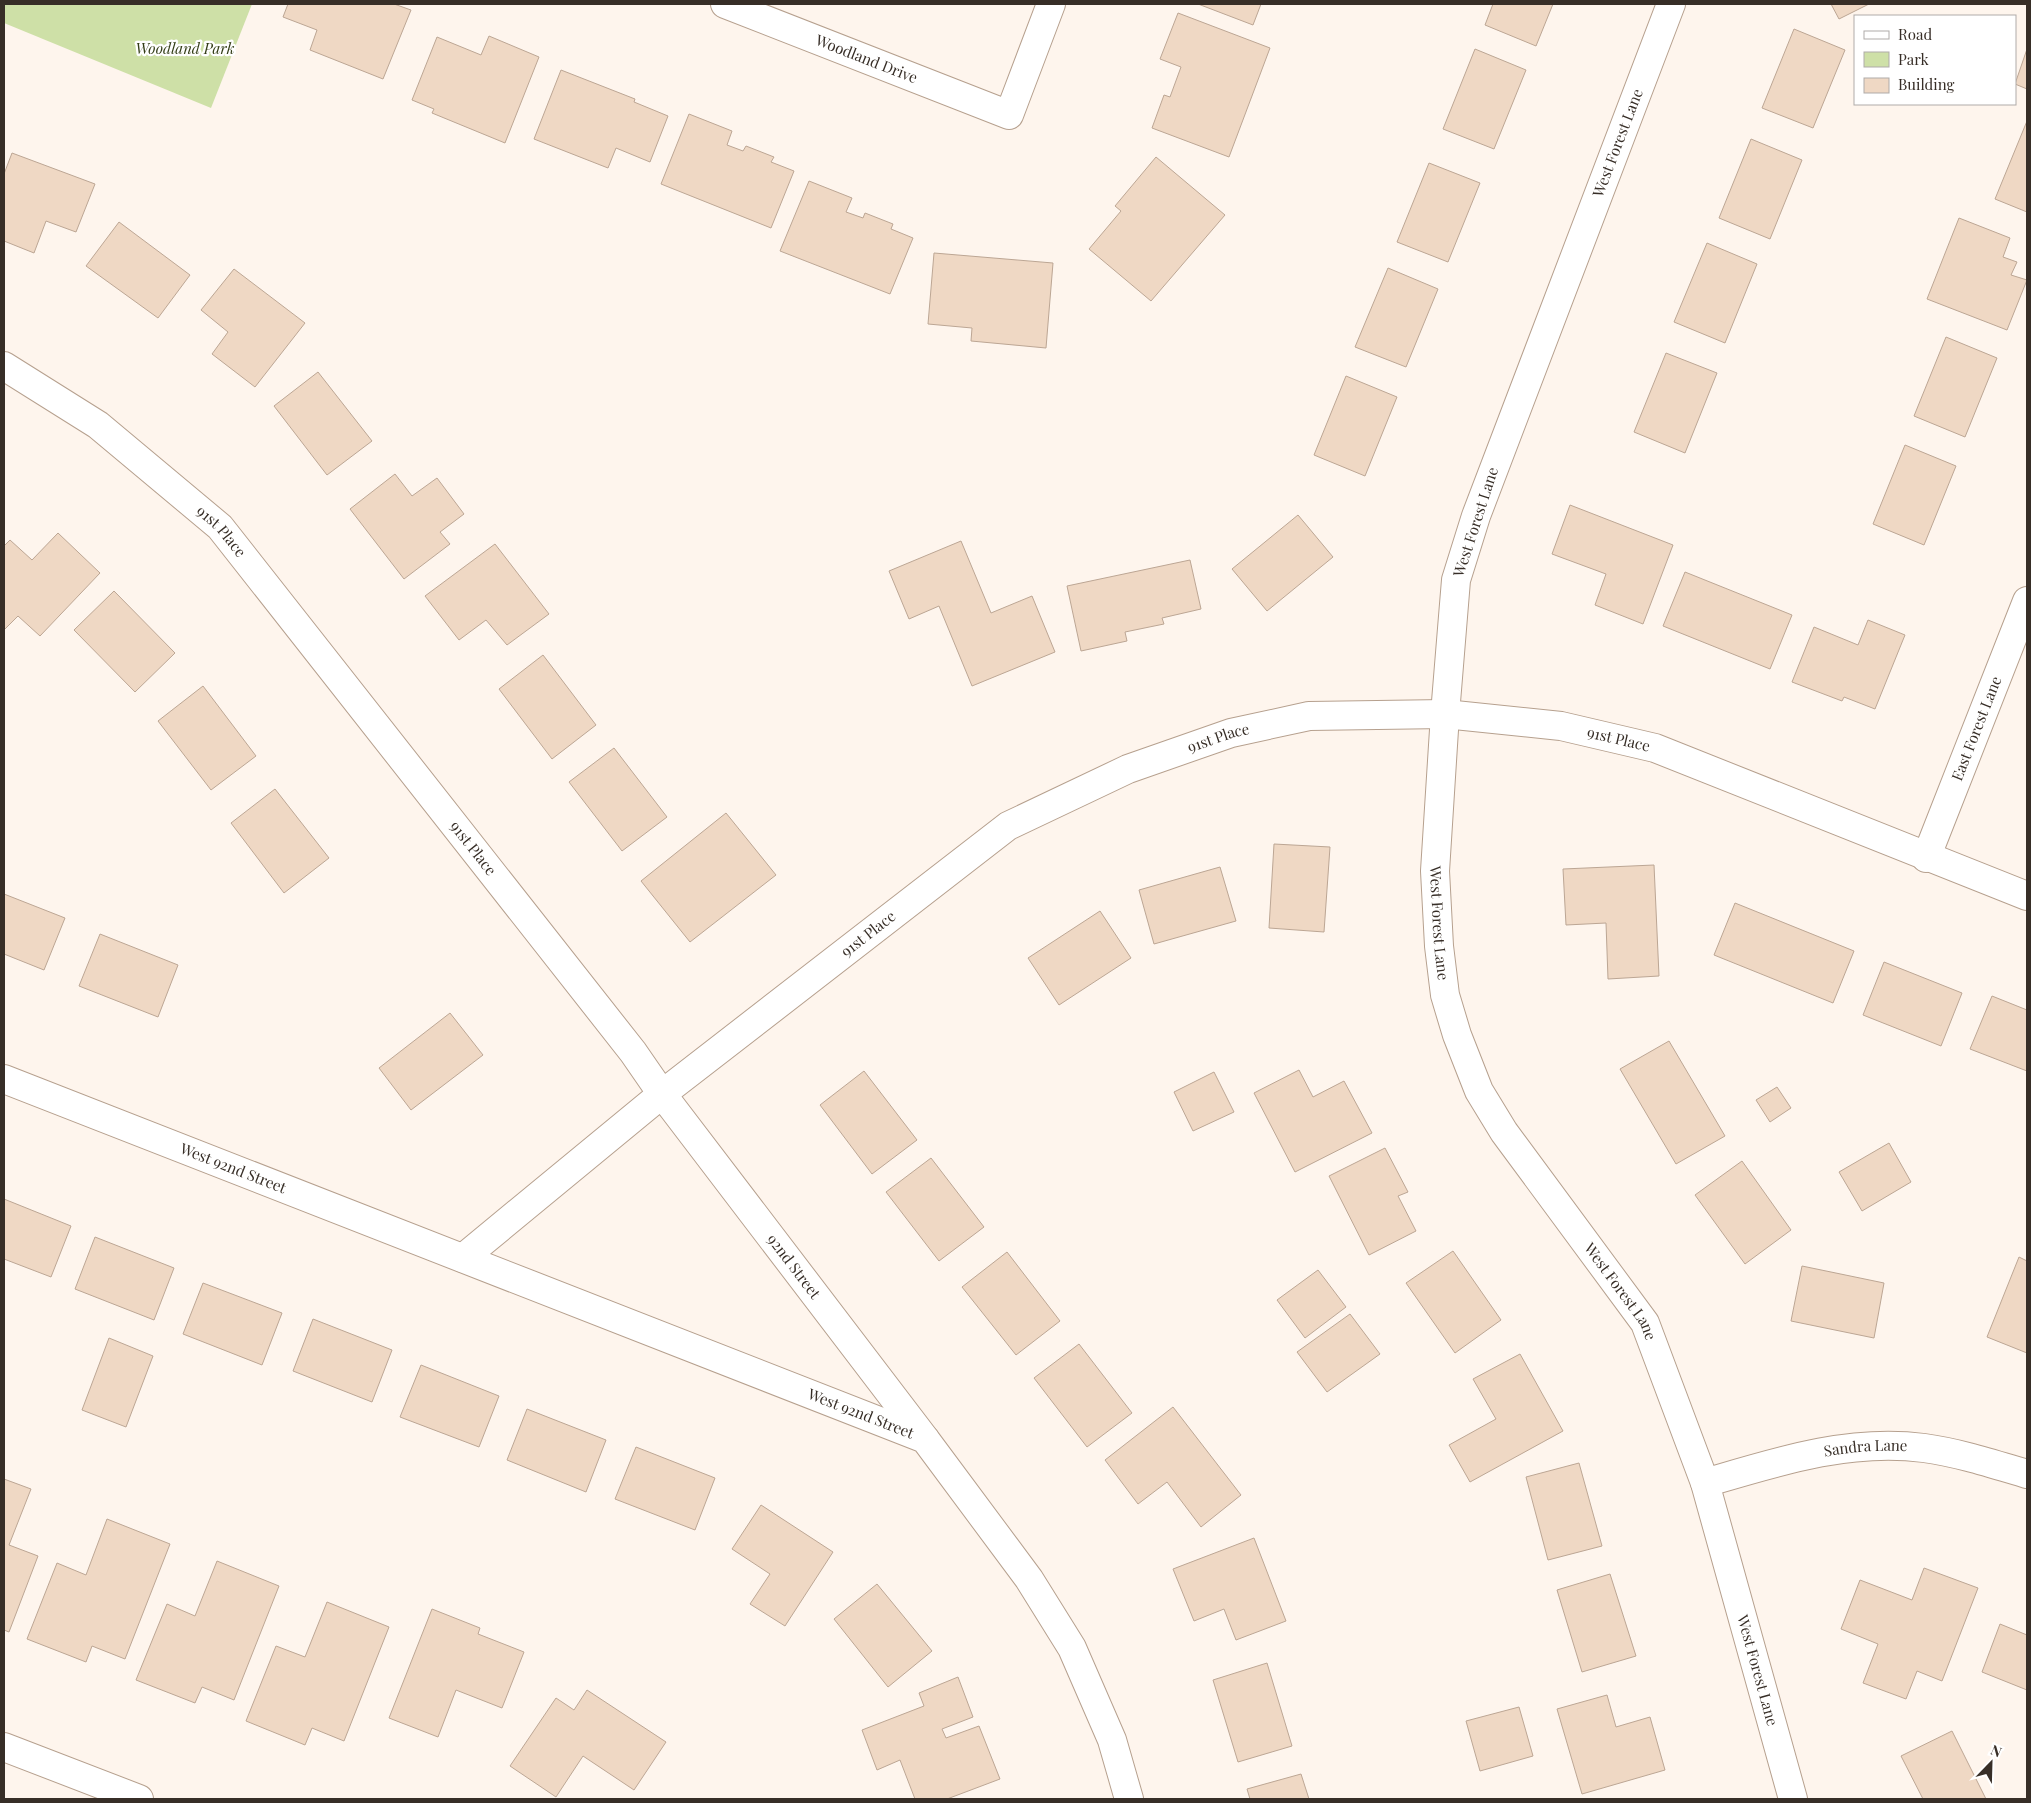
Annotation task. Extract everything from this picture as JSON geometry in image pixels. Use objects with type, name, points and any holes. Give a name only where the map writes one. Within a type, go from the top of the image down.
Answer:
[{"type":"street","name":"Woodland Drive","points":[[725,4],[1009,114],[1051,4]]},
{"type":"street","name":"West Forest Lane","points":[[1671,4],[1476,516],[1456,580],[1435,871],[1439,946],[1445,995],[1457,1035],[1479,1091],[1504,1132],[1645,1322],[1705,1483],[1793,1799]]},
{"type":"street","name":"91st Place","points":[[4,366],[98,425],[220,527],[621,1037],[662,1094],[1008,826],[1128,769],[1231,733],[1309,716],[1445,714],[1561,726],[1655,748],[1926,858],[2027,896]]},
{"type":"street","name":"East Forest Lane","points":[[1926,858],[2027,601]]},
{"type":"street","name":"West 92nd Street","points":[[4,1079],[925,1439],[1029,1579],[1072,1648],[1112,1740],[1129,1799]]},
{"type":"street","points":[[463,1258],[662,1094]]},
{"type":"street","name":"92nd Street","points":[[662,1094],[925,1439]]},
{"type":"street","name":"Sandra Lane","points":[[1705,1483],[1773,1463],[1822,1452],[1872,1447],[1923,1448],[1977,1459],[2027,1474]]},
{"type":"street","points":[[4,1747],[139,1799]]},
{"type":"green space","name":"Woodland Park","points":[[4,4],[252,4],[211,108],[4,23]]},
{"type":"building","points":[[288,4],[394,4],[411,10],[383,79],[310,50],[317,30],[283,17]]},
{"type":"building","points":[[1198,4],[1261,4],[1253,25]]},
{"type":"building","points":[[1493,4],[1553,4],[1536,46],[1485,25]]},
{"type":"building","points":[[1831,4],[1869,4],[1839,19]]},
{"type":"building","points":[[1178,13],[1270,48],[1229,157],[1152,128],[1164,95],[1170,97],[1181,67],[1160,59]]},
{"type":"building","points":[[1794,29],[1845,50],[1813,128],[1762,108]]},
{"type":"building","points":[[489,36],[539,57],[505,143],[432,113],[434,109],[412,100],[437,37],[481,55]]},
{"type":"building","points":[[1475,49],[1526,70],[1494,149],[1443,129]]},
{"type":"building","points":[[2027,49],[2027,89],[2016,84]]},
{"type":"building","points":[[561,70],[635,99],[634,102],[668,116],[650,162],[616,148],[608,168],[534,139]]},
{"type":"building","points":[[689,114],[732,131],[727,145],[743,151],[746,146],[774,157],[771,162],[794,171],[771,228],[661,184]]},
{"type":"building","points":[[2027,121],[2027,212],[1995,199]]},
{"type":"building","points":[[1751,139],[1802,160],[1770,239],[1719,218]]},
{"type":"building","points":[[12,153],[95,184],[76,232],[46,221],[34,253],[4,241],[4,174]]},
{"type":"building","points":[[1156,157],[1225,215],[1151,301],[1089,249],[1121,211],[1115,206]]},
{"type":"building","points":[[1429,163],[1480,183],[1448,262],[1397,242]]},
{"type":"building","points":[[809,181],[852,198],[846,212],[863,218],[865,213],[893,224],[891,229],[913,238],[890,294],[780,251]]},
{"type":"building","points":[[1959,218],[2010,238],[2003,257],[2017,262],[2011,275],[2027,280],[2007,330],[1927,299]]},
{"type":"building","points":[[119,222],[190,275],[158,318],[86,266]]},
{"type":"building","points":[[1707,243],[1757,264],[1725,343],[1674,322]]},
{"type":"building","points":[[934,253],[1053,263],[1046,348],[971,341],[972,328],[928,324]]},
{"type":"building","points":[[1388,268],[1438,289],[1406,367],[1355,347]]},
{"type":"building","points":[[234,269],[305,323],[255,387],[212,354],[228,332],[201,310]]},
{"type":"building","points":[[1946,337],[1997,358],[1965,437],[1914,416]]},
{"type":"building","points":[[1666,353],[1717,373],[1685,453],[1634,432]]},
{"type":"building","points":[[318,372],[372,441],[327,475],[274,406]]},
{"type":"building","points":[[1346,376],[1397,397],[1365,476],[1314,455]]},
{"type":"building","points":[[1905,445],[1956,466],[1924,545],[1873,524]]},
{"type":"building","points":[[395,474],[412,496],[437,478],[464,514],[440,532],[450,544],[404,579],[350,509]]},
{"type":"building","points":[[1570,505],[1673,545],[1643,624],[1595,605],[1606,574],[1552,554]]},
{"type":"building","points":[[1298,515],[1333,557],[1267,611],[1232,569]]},
{"type":"building","points":[[58,533],[100,573],[40,636],[18,616],[4,630],[4,546],[10,540],[32,560]]},
{"type":"building","points":[[961,541],[991,613],[1032,596],[1055,652],[972,686],[939,606],[909,619],[889,571]]},
{"type":"building","points":[[495,544],[549,614],[507,645],[486,620],[459,640],[425,596]]},
{"type":"building","points":[[1190,560],[1201,609],[1162,618],[1164,624],[1125,632],[1127,641],[1081,651],[1067,586]]},
{"type":"building","points":[[1685,572],[1792,615],[1770,669],[1663,626]]},
{"type":"building","points":[[114,591],[175,653],[135,692],[74,630]]},
{"type":"building","points":[[1868,620],[1905,635],[1875,709],[1844,697],[1842,701],[1792,682],[1814,627],[1858,645]]},
{"type":"building","points":[[543,655],[596,725],[552,759],[499,689]]},
{"type":"building","points":[[203,686],[256,756],[211,790],[158,721]]},
{"type":"building","points":[[614,748],[667,817],[622,851],[569,782]]},
{"type":"building","points":[[275,789],[329,858],[284,893],[231,823]]},
{"type":"building","points":[[726,813],[776,875],[690,942],[641,881]]},
{"type":"building","points":[[1274,844],[1330,847],[1324,932],[1269,928]]},
{"type":"building","points":[[1654,865],[1659,976],[1608,979],[1606,923],[1566,925],[1563,869]]},
{"type":"building","points":[[1220,867],[1236,921],[1154,944],[1139,890]]},
{"type":"building","points":[[4,894],[65,918],[44,970],[4,954]]},
{"type":"building","points":[[1735,903],[1854,951],[1833,1003],[1714,955]]},
{"type":"building","points":[[1100,911],[1131,958],[1059,1005],[1028,958]]},
{"type":"building","points":[[100,934],[178,965],[158,1017],[79,986]]},
{"type":"building","points":[[1884,962],[1962,993],[1941,1046],[1863,1015]]},
{"type":"building","points":[[1992,996],[2027,1010],[2027,1071],[1970,1049]]},
{"type":"building","points":[[450,1013],[483,1055],[411,1110],[379,1068]]},
{"type":"building","points":[[1669,1041],[1725,1136],[1676,1164],[1620,1069]]},
{"type":"building","points":[[1299,1070],[1313,1097],[1344,1081],[1372,1133],[1295,1172],[1254,1093]]},
{"type":"building","points":[[864,1071],[917,1140],[872,1174],[820,1105]]},
{"type":"building","points":[[1214,1072],[1234,1112],[1193,1131],[1174,1092]]},
{"type":"building","points":[[1777,1087],[1791,1108],[1770,1122],[1756,1100]]},
{"type":"building","points":[[1889,1143],[1911,1182],[1862,1211],[1839,1172]]},
{"type":"building","points":[[1385,1148],[1408,1192],[1398,1196],[1416,1231],[1369,1255],[1329,1176]]},
{"type":"building","points":[[931,1158],[984,1227],[939,1261],[886,1192]]},
{"type":"building","points":[[1742,1161],[1791,1230],[1745,1264],[1695,1195]]},
{"type":"building","points":[[4,1199],[71,1226],[51,1277],[4,1259]]},
{"type":"building","points":[[95,1237],[174,1268],[154,1320],[75,1289]]},
{"type":"building","points":[[1453,1251],[1501,1320],[1455,1353],[1406,1283]]},
{"type":"building","points":[[1007,1252],[1060,1321],[1016,1355],[962,1287]]},
{"type":"building","points":[[2019,1257],[2027,1261],[2027,1353],[1987,1337]]},
{"type":"building","points":[[1802,1266],[1884,1283],[1874,1338],[1791,1321]]},
{"type":"building","points":[[1318,1270],[1346,1307],[1305,1338],[1277,1300]]},
{"type":"building","points":[[203,1283],[282,1313],[262,1365],[183,1334]]},
{"type":"building","points":[[1350,1314],[1380,1354],[1327,1392],[1297,1352]]},
{"type":"building","points":[[313,1319],[392,1350],[372,1402],[293,1371]]},
{"type":"building","points":[[109,1338],[153,1356],[126,1427],[82,1410]]},
{"type":"building","points":[[1079,1344],[1132,1413],[1087,1447],[1034,1378]]},
{"type":"building","points":[[1520,1354],[1563,1431],[1470,1482],[1449,1445],[1496,1419],[1473,1379]]},
{"type":"building","points":[[421,1365],[499,1396],[479,1447],[400,1417]]},
{"type":"building","points":[[1173,1407],[1241,1495],[1201,1527],[1167,1482],[1138,1504],[1105,1460]]},
{"type":"building","points":[[527,1409],[606,1440],[586,1492],[507,1460]]},
{"type":"building","points":[[636,1447],[715,1478],[695,1530],[615,1499]]},
{"type":"building","points":[[1579,1463],[1602,1546],[1548,1560],[1526,1477]]},
{"type":"building","points":[[4,1479],[31,1489],[9,1545],[38,1556],[9,1632],[4,1630]]},
{"type":"building","points":[[761,1505],[833,1552],[785,1626],[750,1604],[770,1574],[732,1549]]},
{"type":"building","points":[[107,1519],[170,1544],[125,1659],[92,1646],[86,1662],[27,1639],[57,1563],[86,1575]]},
{"type":"building","points":[[1254,1538],[1286,1621],[1236,1640],[1224,1609],[1194,1621],[1173,1569]]},
{"type":"building","points":[[217,1561],[279,1586],[234,1700],[202,1687],[195,1703],[136,1680],[167,1604],[195,1616]]},
{"type":"building","points":[[1924,1568],[1978,1588],[1942,1681],[1917,1671],[1906,1699],[1863,1683],[1878,1644],[1841,1629],[1860,1580],[1912,1600]]},
{"type":"building","points":[[1610,1574],[1636,1656],[1582,1672],[1557,1590]]},
{"type":"building","points":[[877,1584],[932,1651],[888,1687],[834,1619]]},
{"type":"building","points":[[327,1602],[389,1627],[344,1741],[312,1728],[305,1745],[246,1721],[276,1646],[305,1657]]},
{"type":"building","points":[[432,1609],[480,1628],[478,1634],[524,1652],[502,1708],[456,1690],[438,1737],[389,1718]]},
{"type":"building","points":[[2000,1624],[2027,1635],[2027,1690],[1982,1672]]},
{"type":"building","points":[[1267,1663],[1292,1746],[1238,1762],[1213,1680]]},
{"type":"building","points":[[958,1677],[973,1717],[942,1729],[946,1738],[979,1726],[1000,1779],[947,1799],[915,1799],[900,1760],[877,1770],[862,1730],[924,1706],[919,1693]]},
{"type":"building","points":[[587,1690],[666,1742],[634,1790],[583,1756],[556,1797],[510,1766],[556,1698],[574,1710]]},
{"type":"building","points":[[1607,1695],[1616,1727],[1650,1717],[1665,1770],[1582,1794],[1557,1709]]},
{"type":"building","points":[[1519,1707],[1533,1756],[1480,1771],[1466,1721]]},
{"type":"building","points":[[1952,1731],[1986,1799],[1923,1799],[1901,1756]]},
{"type":"building","points":[[1301,1774],[1309,1799],[1250,1799],[1247,1789]]}]
